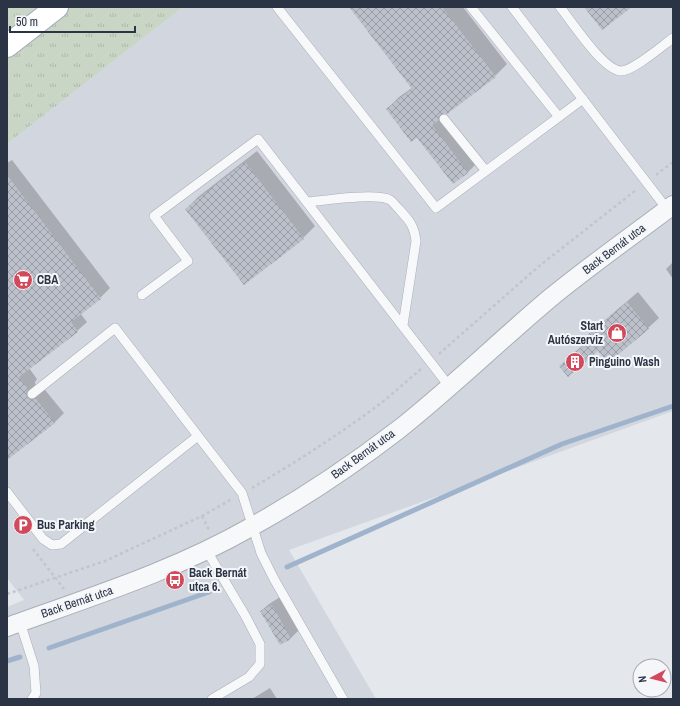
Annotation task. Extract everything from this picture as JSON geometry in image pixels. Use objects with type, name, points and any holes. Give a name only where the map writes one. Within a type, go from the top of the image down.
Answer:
[{"type":"main road","points":[[7,46],[57,7]]},
{"type":"street","name":"Back Bernát utca","points":[[13,624],[75,604],[140,580],[207,550],[252,527],[299,499],[398,429],[594,263],[670,207]]},
{"type":"lane","points":[[277,7],[436,208],[583,99]]},
{"type":"lane","points":[[471,7],[559,116]]},
{"type":"lane","points":[[512,7],[647,182],[670,207]]},
{"type":"lane","points":[[560,7],[598,56],[611,68],[622,71],[634,67],[673,38]]},
{"type":"lane","points":[[444,118],[486,171]]},
{"type":"lane","points":[[142,295],[188,261],[154,216],[258,139],[449,386]]},
{"type":"lane","points":[[308,202],[383,197],[390,200],[410,221],[414,230],[416,241],[403,325]]},
{"type":"lane","points":[[32,394],[115,328],[242,493],[261,553],[274,579],[343,699]]},
{"type":"lane","points":[[7,492],[42,539],[52,544],[61,544],[198,436]]},
{"type":"lane","points":[[207,550],[260,644],[260,664],[249,677],[212,699]]},
{"type":"lane","points":[[13,624],[34,666],[36,693],[32,699]]},
{"type":"path","points":[[7,594],[106,561],[202,516],[294,463],[381,403],[538,267],[673,162]]},
{"type":"path","points":[[31,546],[75,604]]},
{"type":"shaded area","points":[[183,7],[673,7],[673,411],[289,550],[376,699],[7,699],[7,607],[24,600],[7,578],[7,144]]},
{"type":"green space","points":[[7,7],[183,7],[7,144]]},
{"type":"building","points":[[349,7],[442,7],[496,77],[447,114],[441,114],[438,117],[438,121],[432,125],[468,173],[453,184],[417,138],[411,142],[386,109],[412,89]]},
{"type":"building","points":[[584,7],[632,7],[602,30]]},
{"type":"building","points":[[245,162],[304,239],[244,285],[185,209]]},
{"type":"building","points":[[7,175],[101,299],[71,322],[78,332],[19,377],[28,389],[26,392],[27,397],[30,400],[36,399],[55,423],[7,460]]},
{"type":"building","name":"Start Autószerviz","points":[[627,302],[649,329],[608,363],[598,351],[568,377],[559,366],[589,340],[586,336]]},
{"type":"building","points":[[272,605],[291,639],[280,645],[260,611]]},
{"type":"waterway","points":[[287,567],[562,444],[673,406]]},
{"type":"waterway","points":[[49,648],[209,592]]},
{"type":"waterway","points":[[7,661],[20,657]]},
{"type":"place","name":"CBA","points":[[23,280]]},
{"type":"place","name":"Start Autószerviz","points":[[617,333]]},
{"type":"place","name":"Pinguino Wash","points":[[575,362]]},
{"type":"place","name":"Bus Parking","points":[[23,525]]},
{"type":"place","name":"Back Bernát utca 6.","points":[[175,580]]}]
